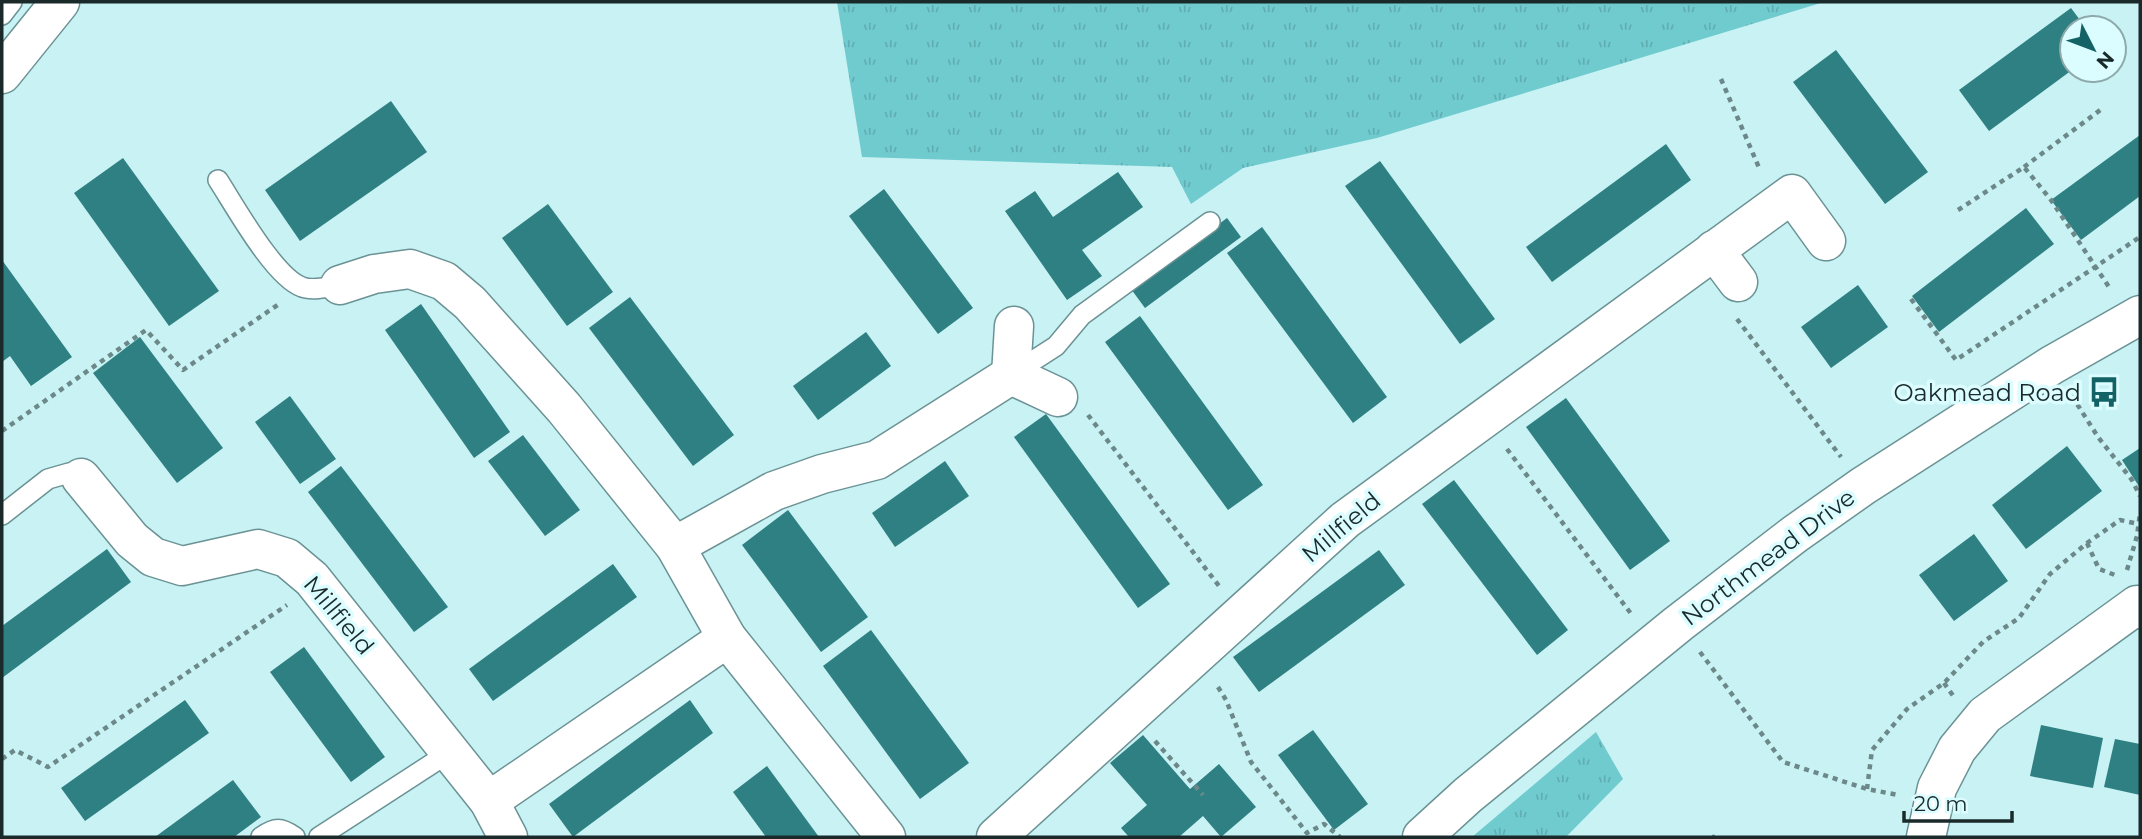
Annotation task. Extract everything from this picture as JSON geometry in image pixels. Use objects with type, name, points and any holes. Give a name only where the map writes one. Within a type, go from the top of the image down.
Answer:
[{"type":"main road","points":[[2,74],[60,2]]},
{"type":"main road","points":[[1776,206],[1792,194],[1826,242]]},
{"type":"main road","name":"Millfield","points":[[996,837],[1345,520],[1776,206]]},
{"type":"main road","points":[[1714,250],[1738,282]]},
{"type":"main road","points":[[321,287],[374,274],[410,269],[444,281],[470,303],[564,408],[674,547],[727,638],[886,837]]},
{"type":"main road","name":"Northmead Drive","points":[[1422,837],[1468,794],[1795,534],[1863,486],[2052,365],[2136,317]]},
{"type":"main road","points":[[1012,375],[1014,326]]},
{"type":"main road","points":[[674,547],[774,491],[822,474],[877,460],[1012,375]]},
{"type":"main road","points":[[1012,375],[1058,397]]},
{"type":"main road","name":"Millfield","points":[[81,478],[132,540],[153,557],[182,565],[258,549],[287,558],[317,585],[489,801],[508,837]]},
{"type":"main road","points":[[1930,820],[1937,788],[1957,749],[1984,715],[2134,598]]},
{"type":"main road","points":[[489,801],[727,638]]},
{"type":"lane","points":[[2,15],[12,2]]},
{"type":"lane","points":[[218,180],[273,264],[289,279],[321,287]]},
{"type":"lane","points":[[1012,375],[1056,345],[1082,315],[1210,222]]},
{"type":"lane","points":[[2,515],[48,479],[69,473],[81,478]]},
{"type":"lane","points":[[319,837],[450,752]]},
{"type":"lane","points":[[261,837],[272,829],[284,829],[295,837]]},
{"type":"path","points":[[1721,79],[1776,206]]},
{"type":"path","points":[[1958,210],[2024,167],[2103,108]]},
{"type":"path","points":[[2024,167],[2096,267],[2136,317]]},
{"type":"path","points":[[1911,299],[1956,360],[2140,237]]},
{"type":"path","points":[[1738,282],[1732,312],[1863,486]]},
{"type":"path","points":[[2,431],[146,330],[183,370],[321,287]]},
{"type":"path","points":[[2052,365],[2098,437],[2132,480],[2140,496]]},
{"type":"path","points":[[1058,397],[1087,413],[1241,614]]},
{"type":"path","points":[[1484,418],[1666,634],[1783,762],[1867,789],[1930,820]]},
{"type":"path","points":[[2134,598],[2140,513]]},
{"type":"path","points":[[1867,789],[1872,750],[1907,709],[1944,683],[1983,642],[2019,618],[2050,574],[2087,543],[2120,520],[2139,524]]},
{"type":"path","points":[[2087,543],[2098,569],[2134,598]]},
{"type":"path","points":[[2,759],[15,750],[48,767],[317,585]]},
{"type":"path","points":[[1198,653],[1226,700],[1251,762],[1307,833],[1324,824],[1340,837]]},
{"type":"path","points":[[1131,714],[1202,795]]},
{"type":"green space","points":[[837,2],[1824,2],[1377,138],[1243,168],[1191,204],[1172,167],[862,157]]},
{"type":"green space","points":[[1596,732],[1623,779],[1566,837],[1472,837]]},
{"type":"building","points":[[2071,8],[2076,14],[2063,14]]},
{"type":"building","points":[[2058,18],[2058,80],[1989,131],[1959,90]]},
{"type":"building","points":[[1836,50],[1928,172],[1885,204],[1793,82]]},
{"type":"building","points":[[391,101],[427,152],[300,241],[265,190]]},
{"type":"building","points":[[2140,135],[2140,196],[2081,240],[2051,200]]},
{"type":"building","points":[[1666,144],[1691,180],[1552,282],[1526,247]]},
{"type":"building","points":[[123,158],[219,291],[169,326],[74,193]]},
{"type":"building","points":[[1380,161],[1495,319],[1460,344],[1345,186]]},
{"type":"building","points":[[1118,172],[1143,207],[1082,250],[1102,276],[1067,300],[1005,211],[1035,191],[1053,217]]},
{"type":"building","points":[[884,189],[973,308],[938,334],[849,216]]},
{"type":"building","points":[[548,204],[613,292],[567,326],[502,238]]},
{"type":"building","points":[[2026,208],[2054,244],[1939,332],[1912,296]]},
{"type":"building","points":[[1227,218],[1241,237],[1145,308],[1131,289]]},
{"type":"building","points":[[1262,227],[1387,397],[1353,423],[1227,253]]},
{"type":"building","points":[[2,260],[72,357],[31,386],[10,356],[2,362]]},
{"type":"building","points":[[1858,285],[1888,327],[1831,368],[1801,327]]},
{"type":"building","points":[[630,297],[734,435],[693,466],[589,328]]},
{"type":"building","points":[[421,304],[510,432],[474,458],[385,330]]},
{"type":"building","points":[[1140,316],[1263,485],[1228,510],[1105,342]]},
{"type":"building","points":[[866,332],[891,366],[818,420],[793,386]]},
{"type":"building","points":[[140,337],[223,448],[177,483],[93,373]]},
{"type":"building","points":[[290,396],[336,459],[300,484],[255,422]]},
{"type":"building","points":[[1566,398],[1670,541],[1630,570],[1526,427]]},
{"type":"building","points":[[1046,414],[1170,584],[1138,608],[1014,437]]},
{"type":"building","points":[[523,435],[580,510],[545,536],[488,461]]},
{"type":"building","points":[[2067,446],[2102,491],[2026,549],[1992,505]]},
{"type":"building","points":[[2140,448],[2140,488],[2122,460]]},
{"type":"building","points":[[945,461],[969,496],[895,547],[872,513]]},
{"type":"building","points":[[341,466],[448,607],[414,632],[308,492]]},
{"type":"building","points":[[1454,480],[1568,630],[1537,655],[1422,504]]},
{"type":"building","points":[[788,510],[868,617],[821,652],[742,545]]},
{"type":"building","points":[[1974,534],[2008,581],[1954,621],[1919,575]]},
{"type":"building","points":[[107,549],[131,582],[2,678],[2,626]]},
{"type":"building","points":[[1379,550],[1405,585],[1259,692],[1233,657]]},
{"type":"building","points":[[613,564],[637,597],[493,701],[469,669]]},
{"type":"building","points":[[871,630],[969,763],[920,799],[823,666]]},
{"type":"building","points":[[304,647],[385,757],[351,782],[270,672]]},
{"type":"building","points":[[185,700],[209,733],[85,821],[61,788]]},
{"type":"building","points":[[690,700],[713,733],[573,837],[549,804]]},
{"type":"building","points":[[2041,725],[2103,738],[2093,788],[2030,776]]},
{"type":"building","points":[[1313,730],[1368,804],[1334,830],[1278,755]]},
{"type":"building","points":[[1143,735],[1190,789],[1219,764],[1256,807],[1221,837],[1203,816],[1179,837],[1129,837],[1121,828],[1147,805],[1110,763]]},
{"type":"building","points":[[2115,739],[2140,744],[2140,795],[2104,787]]},
{"type":"building","points":[[767,766],[819,837],[766,837],[733,792]]},
{"type":"building","points":[[233,780],[261,817],[234,837],[155,837]]},
{"type":"place","name":"Oakmead Road","points":[[2104,392]]}]
